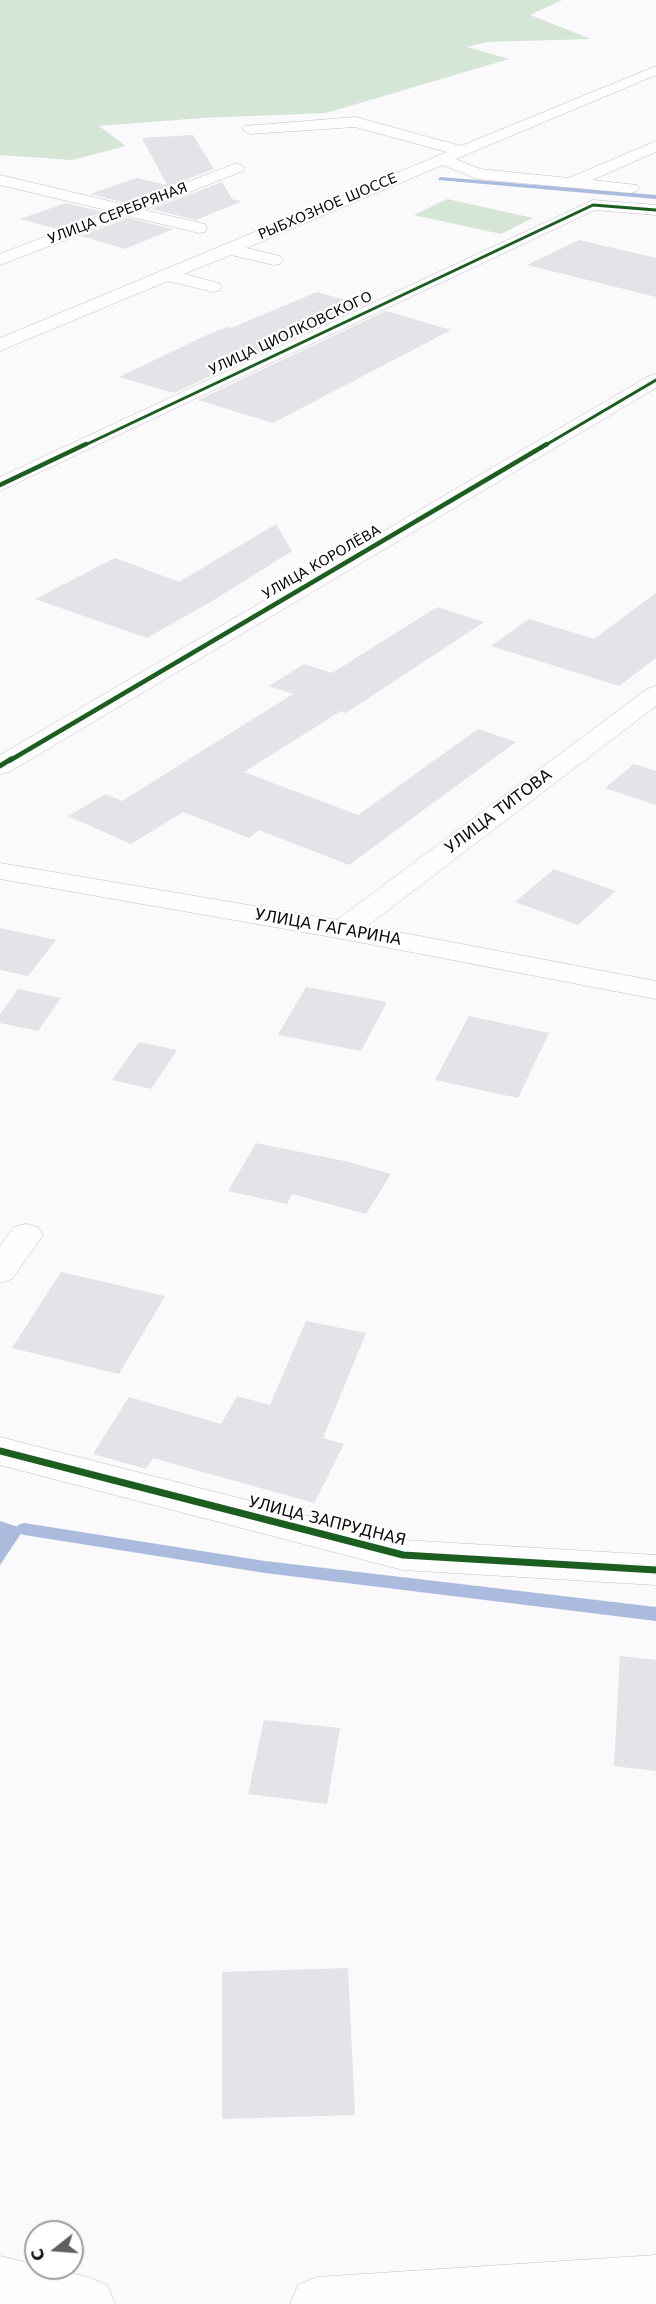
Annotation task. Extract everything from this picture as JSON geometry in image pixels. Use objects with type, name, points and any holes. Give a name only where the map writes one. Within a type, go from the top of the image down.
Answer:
[{"type":"street","name":"РЫБХОЗНОЕ ШОССЕ","points":[[0,345],[656,70]]},
{"type":"street","points":[[250,129],[355,122],[464,152]]},
{"type":"street","points":[[573,182],[656,146]]},
{"type":"street","points":[[444,160],[477,174],[644,189]]},
{"type":"street","name":"УЛИЦА СЕРЕБРЯНАЯ","points":[[0,260],[237,168]]},
{"type":"street","points":[[0,180],[199,228]]},
{"type":"street","name":"УЛИЦА ЦИОЛКОВСКОГО","points":[[0,484],[593,205],[656,210]]},
{"type":"street","points":[[229,249],[274,260]]},
{"type":"street","points":[[165,275],[213,287]]},
{"type":"street","name":"УЛИЦА КОРОЛЁВА","points":[[0,766],[656,380]]},
{"type":"street","name":"УЛИЦА ТИТОВА","points":[[343,930],[656,694]]},
{"type":"street","name":"УЛИЦА ГАГАРИНА","points":[[0,871],[343,930],[656,990]]},
{"type":"street","points":[[0,1271],[26,1235]]},
{"type":"street","name":"УЛИЦА ЗАПРУДНАЯ","points":[[0,1451],[136,1488],[403,1555],[656,1570]]},
{"type":"street","points":[[316,2304],[656,2281]]},
{"type":"street","points":[[0,2282],[88,2304]]},
{"type":"green space","points":[[0,0],[562,0],[530,15],[591,39],[487,42],[467,47],[509,59],[326,113],[202,118],[99,126],[126,146],[72,160],[0,155]]},
{"type":"green space","points":[[447,199],[533,218],[501,234],[414,215]]},
{"type":"water","points":[[0,1521],[24,1529],[0,1565]]},
{"type":"building","points":[[193,135],[214,169],[126,203],[90,194],[136,178],[167,185],[142,138]]},
{"type":"building","points":[[222,182],[232,199],[242,201],[196,220],[152,209]]},
{"type":"building","points":[[66,203],[102,212],[57,229],[20,219]]},
{"type":"building","points":[[128,218],[173,229],[125,249],[81,236]]},
{"type":"building","points":[[579,240],[656,258],[656,297],[527,265]]},
{"type":"building","points":[[317,292],[363,305],[174,393],[119,377],[209,334],[231,328]]},
{"type":"building","points":[[386,311],[451,330],[273,423],[198,400]]},
{"type":"building","points":[[276,524],[292,551],[214,600],[147,638],[35,599],[115,558],[179,582]]},
{"type":"building","points":[[656,593],[656,658],[619,686],[491,646],[529,619],[594,639]]},
{"type":"building","points":[[437,607],[484,622],[346,713],[341,711],[244,772],[358,815],[478,729],[516,742],[349,865],[259,830],[249,838],[183,812],[131,844],[68,816],[106,794],[122,801],[293,694],[269,686],[304,664],[332,673]]},
{"type":"building","points":[[634,764],[656,771],[656,805],[605,788]]},
{"type":"building","points":[[554,869],[616,891],[578,925],[515,902]]},
{"type":"building","points":[[0,928],[56,940],[28,976],[0,970]]},
{"type":"building","points":[[306,987],[387,1002],[361,1051],[278,1035]]},
{"type":"building","points":[[18,989],[61,998],[38,1031],[0,1023],[0,1014]]},
{"type":"building","points":[[469,1016],[549,1033],[518,1098],[435,1080]]},
{"type":"building","points":[[139,1042],[177,1050],[151,1089],[112,1080]]},
{"type":"building","points":[[256,1143],[349,1162],[391,1174],[366,1214],[292,1194],[287,1204],[228,1191]]},
{"type":"building","points":[[61,1272],[165,1296],[119,1374],[12,1348]]},
{"type":"building","points":[[306,1321],[366,1333],[323,1438],[344,1444],[314,1503],[153,1458],[146,1469],[93,1454],[129,1397],[221,1424],[237,1396],[270,1405]]},
{"type":"building","points":[[620,1656],[656,1660],[656,1771],[614,1766]]},
{"type":"building","points":[[264,1720],[340,1728],[327,1804],[248,1794]]},
{"type":"building","points":[[348,1968],[355,2115],[222,2119],[222,1972]]},
{"type":"waterway","points":[[440,179],[656,197]]},
{"type":"waterway","points":[[24,1529],[265,1567],[656,1614]]},
{"type":"cycle path","points":[[0,485],[593,205],[656,210]]},
{"type":"cycle path","points":[[0,766],[656,380]]},
{"type":"cycle path","points":[[0,1451],[403,1555],[656,1570]]}]
